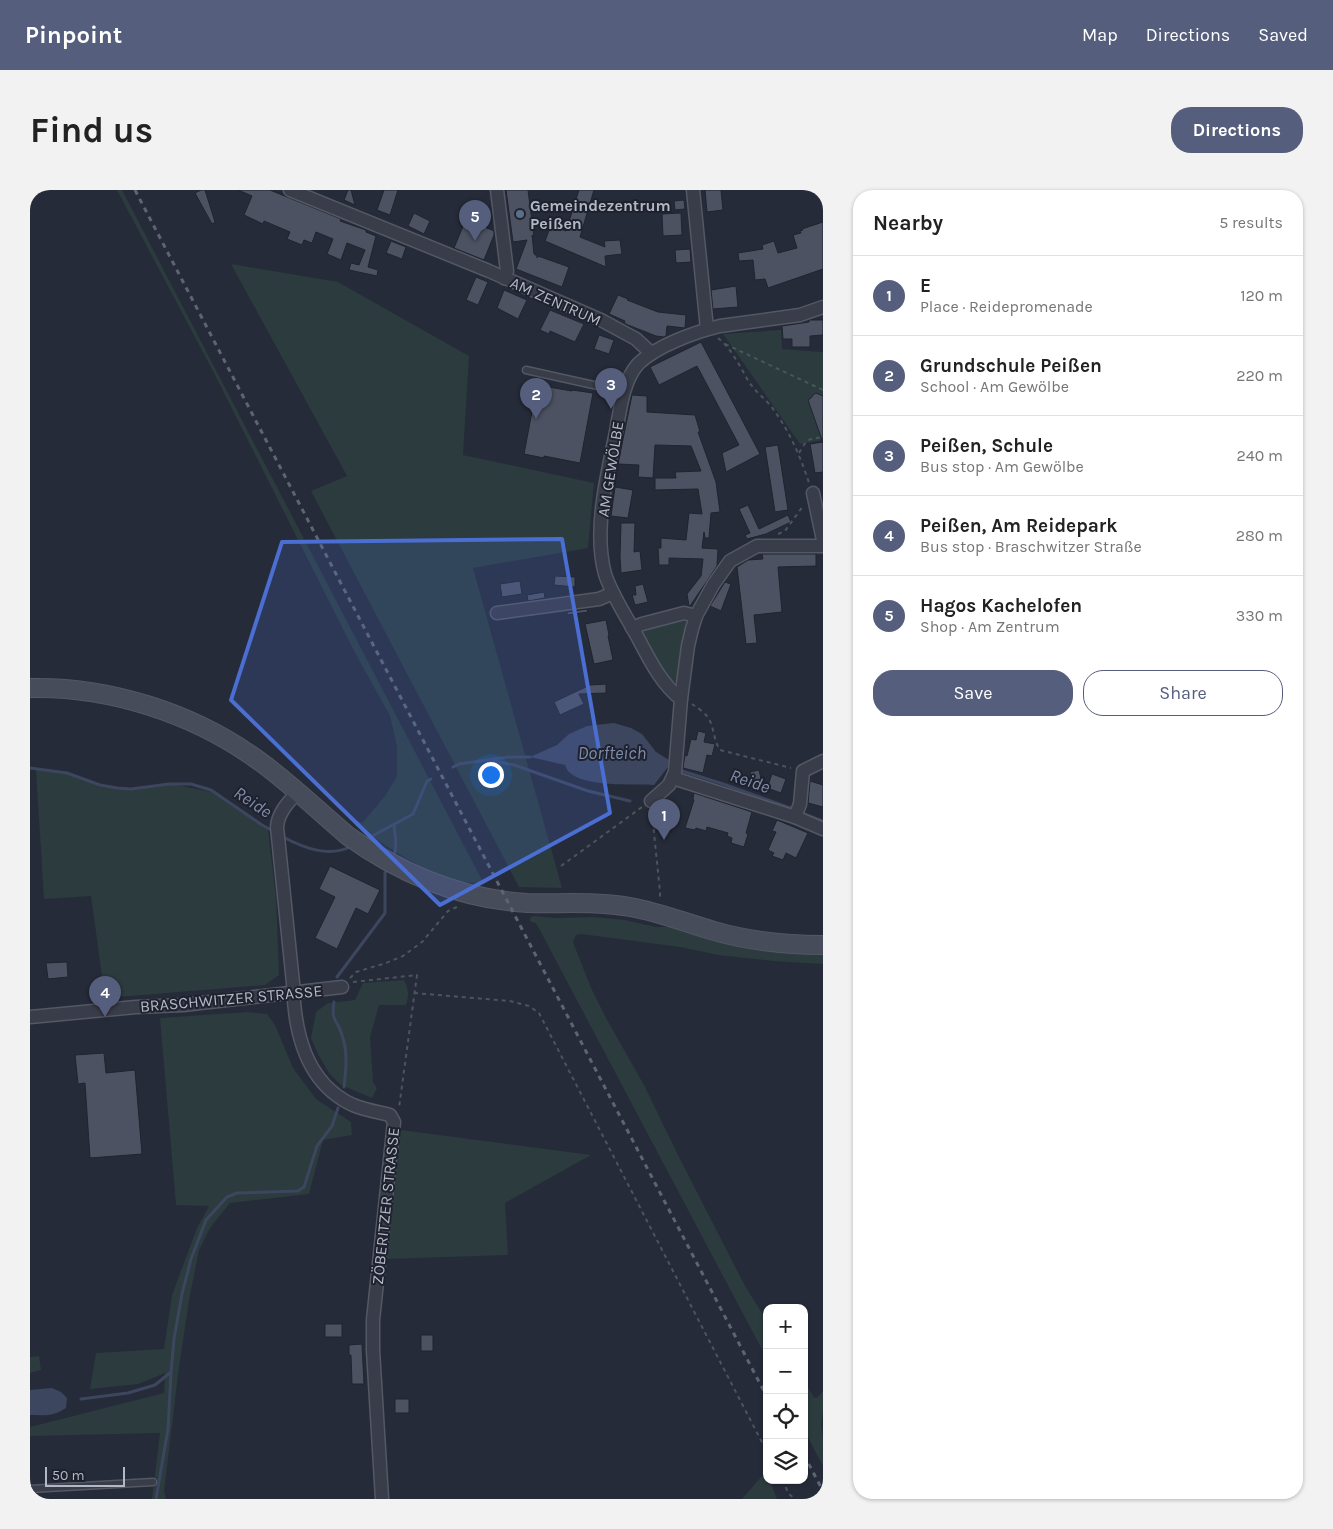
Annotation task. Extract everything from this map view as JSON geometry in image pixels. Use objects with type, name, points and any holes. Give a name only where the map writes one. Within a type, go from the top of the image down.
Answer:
[{"type":"main road","points":[[30,688],[61,688],[140,703],[167,712],[198,726],[246,752],[298,792],[348,836],[394,865],[438,885],[490,898],[529,903],[614,904],[657,913],[748,939],[788,944],[823,945]]},
{"type":"street","name":"AM ZENTRUM","points":[[290,190],[601,320],[636,340],[651,353]]},
{"type":"street","points":[[497,190],[506,271],[504,278]]},
{"type":"street","points":[[693,190],[707,330]]},
{"type":"street","points":[[651,353],[707,330],[745,322],[800,315],[823,308]]},
{"type":"street","name":"AM GEWÖLBE","points":[[651,353],[637,366],[625,392],[605,485],[600,537],[601,556],[613,593],[644,650],[672,692],[681,699]]},
{"type":"street","points":[[813,493],[823,540]]},
{"type":"street","points":[[651,801],[669,784],[675,772],[681,699],[688,646],[696,616],[713,585],[730,561],[757,546],[823,546]]},
{"type":"street","points":[[497,613],[599,599],[613,593]]},
{"type":"street","points":[[632,628],[684,613],[696,616]]},
{"type":"street","points":[[797,811],[804,771],[823,761]]},
{"type":"street","points":[[675,772],[797,811],[823,829]]},
{"type":"street","name":"ZÖBERITZER STRASSE","points":[[298,792],[284,808],[279,817],[277,828],[296,1024],[301,1045],[310,1064],[333,1092],[353,1104],[390,1115],[393,1119],[394,1128],[373,1335],[382,1499]]},
{"type":"street","name":"BRASCHWITZER STRASSE","points":[[30,1017],[136,1006],[183,1005],[342,987]]},
{"type":"lane","points":[[526,370],[625,392]]},
{"type":"lane","points":[[30,1489],[153,1482]]},
{"type":"path","points":[[707,330],[725,344],[823,390]]},
{"type":"path","points":[[725,344],[751,384],[775,412],[799,453],[813,493],[785,531],[778,534]]},
{"type":"path","points":[[799,453],[810,438],[823,437]]},
{"type":"path","points":[[681,699],[699,708],[710,721],[720,750],[804,771]]},
{"type":"path","points":[[561,866],[651,801]]},
{"type":"path","points":[[651,801],[660,892],[657,913]]},
{"type":"path","points":[[342,987],[356,972],[386,964],[403,956],[422,942],[448,911],[462,905]]},
{"type":"path","points":[[342,987],[351,982],[417,975],[398,1110],[393,1119]]},
{"type":"path","points":[[414,993],[510,1001],[529,1006],[539,1013],[763,1444]]},
{"type":"path","points":[[784,1484],[789,1494],[795,1499]]},
{"type":"highlighted area","points":[[562,539],[610,813],[440,905],[231,700],[282,542]]},
{"type":"shaded area","points":[[117,190],[122,190],[484,884],[454,880],[428,870],[356,826],[352,818],[362,823],[385,796],[397,776],[397,747],[390,716],[353,649],[214,373]]},
{"type":"shaded area","points":[[231,264],[338,282],[469,356],[463,455],[594,483],[588,548],[473,568],[562,888],[519,887],[311,491],[347,476]]},
{"type":"shaded area","points":[[781,330],[782,349],[823,352],[823,440],[800,444],[723,334]]},
{"type":"shaded area","points":[[676,619],[686,621],[688,627],[683,640],[678,682],[673,682],[658,664],[639,630]]},
{"type":"shaded area","points":[[36,770],[70,774],[103,787],[125,790],[172,784],[212,792],[268,830],[276,898],[279,975],[265,985],[105,998],[91,896],[44,899]]},
{"type":"shaded area","points":[[533,916],[556,918],[594,917],[625,920],[656,927],[680,927],[823,952],[823,964],[718,955],[680,947],[581,934],[576,935],[573,942],[591,988],[606,1018],[644,1085],[745,1286],[763,1315],[763,1351],[536,923],[531,922],[530,918]]},
{"type":"shaded area","points":[[404,980],[408,992],[406,1005],[379,1005],[370,1037],[373,1082],[377,1088],[372,1098],[341,1085],[329,1073],[311,1038],[316,1012],[328,1003],[355,1000],[363,983]]},
{"type":"shaded area","points":[[248,1012],[267,1014],[275,1025],[293,1068],[316,1099],[351,1122],[352,1135],[323,1140],[309,1194],[230,1203],[210,1228],[199,1250],[189,1300],[164,1491],[166,1499],[152,1499],[160,1433],[30,1436],[30,1427],[164,1393],[165,1373],[138,1384],[90,1389],[96,1353],[164,1349],[172,1295],[197,1228],[209,1206],[176,1205],[160,1018]]},
{"type":"shaded area","points":[[401,1130],[591,1155],[505,1203],[508,1255],[387,1259]]},
{"type":"shaded area","points":[[39,1356],[41,1370],[30,1373],[30,1357]]},
{"type":"shaded area","points":[[808,1387],[814,1398],[818,1397],[823,1391],[821,1425],[823,1466],[808,1438]]},
{"type":"shaded area","points":[[762,1476],[763,1484],[770,1484],[772,1486],[777,1499],[742,1499]]},
{"type":"water","name":"Dorfteich","points":[[614,723],[631,728],[642,734],[656,752],[669,760],[668,767],[654,785],[609,784],[585,780],[569,772],[565,765],[530,757],[557,745],[569,734],[587,726]]},
{"type":"water","points":[[52,1388],[61,1392],[67,1398],[66,1408],[53,1414],[30,1415],[30,1390]]},
{"type":"building","points":[[205,190],[215,222],[212,224],[195,193]]},
{"type":"building","points":[[238,190],[270,190],[341,219],[340,221],[366,230],[366,232],[376,236],[368,267],[378,270],[377,276],[349,270],[351,263],[359,265],[365,250],[347,243],[341,260],[327,254],[333,239],[316,232],[312,243],[304,240],[302,245],[287,239],[290,232],[264,221],[263,224],[244,215],[252,196]]},
{"type":"building","points":[[348,190],[351,190],[355,205],[344,200]]},
{"type":"building","points":[[384,190],[398,190],[390,215],[377,210]]},
{"type":"building","points":[[506,190],[528,190],[534,237],[532,235],[534,254],[537,258],[538,256],[569,267],[562,287],[516,269],[527,240],[513,242]]},
{"type":"building","points":[[579,190],[594,190],[580,237],[605,247],[604,241],[620,240],[622,254],[605,256],[606,267],[545,241],[551,225],[566,231]]},
{"type":"building","points":[[705,190],[721,190],[723,210],[707,212]]},
{"type":"building","points":[[684,200],[685,209],[675,210],[674,201]]},
{"type":"building","points":[[414,213],[430,221],[424,234],[408,226]]},
{"type":"building","points":[[681,213],[682,235],[663,236],[662,214]]},
{"type":"building","points":[[466,219],[494,231],[484,260],[454,248]]},
{"type":"building","points":[[823,222],[823,269],[768,288],[765,279],[755,280],[753,260],[739,261],[738,253],[763,249],[762,245],[774,241],[778,253],[797,248],[793,235],[801,233],[802,229]]},
{"type":"building","points":[[391,241],[406,247],[402,259],[386,253]]},
{"type":"building","points":[[690,249],[691,262],[676,263],[675,250]]},
{"type":"building","points":[[476,277],[488,282],[478,305],[466,300]]},
{"type":"building","points":[[736,286],[738,307],[713,309],[711,290]]},
{"type":"building","points":[[504,290],[527,300],[518,319],[497,308]]},
{"type":"building","points":[[618,295],[658,312],[686,315],[685,328],[667,326],[666,336],[664,337],[656,336],[628,325],[624,323],[625,321],[609,314]]},
{"type":"building","points":[[550,310],[584,324],[575,342],[550,331],[549,334],[540,330]]},
{"type":"building","points":[[809,320],[823,320],[823,335],[810,336],[810,347],[792,347],[792,339],[783,339],[782,326],[809,322]]},
{"type":"building","points":[[599,335],[614,340],[609,354],[594,349]]},
{"type":"building","points":[[701,342],[760,454],[726,472],[722,453],[739,445],[697,366],[659,385],[650,367]]},
{"type":"building","points":[[537,385],[593,393],[580,463],[524,454]]},
{"type":"building","points":[[816,393],[823,396],[823,440],[808,400]]},
{"type":"building","points":[[632,395],[647,396],[647,412],[695,415],[700,432],[698,432],[716,482],[720,512],[711,513],[709,538],[705,538],[704,532],[702,548],[718,549],[717,566],[690,606],[687,594],[701,576],[703,559],[669,558],[669,565],[659,565],[658,548],[661,548],[661,538],[686,540],[689,513],[702,514],[698,489],[655,490],[655,478],[676,478],[675,472],[701,471],[691,446],[655,445],[653,478],[638,477],[639,465],[618,464]]},
{"type":"building","points":[[823,442],[823,472],[815,473],[810,444]]},
{"type":"building","points":[[778,445],[788,510],[775,512],[765,447]]},
{"type":"building","points":[[615,487],[633,490],[628,518],[611,516]]},
{"type":"building","points":[[748,505],[759,529],[788,515],[791,522],[766,534],[747,539],[745,535],[750,533],[739,509]]},
{"type":"building","points":[[621,523],[635,523],[634,552],[640,551],[642,570],[621,573]]},
{"type":"building","points":[[762,554],[816,554],[816,566],[778,567],[782,612],[754,615],[757,643],[746,644],[737,567],[748,560],[763,559]]},
{"type":"building","points":[[555,576],[575,577],[575,587],[554,585]]},
{"type":"building","points":[[520,581],[522,594],[502,597],[500,584]]},
{"type":"building","points":[[725,582],[731,584],[721,611],[710,606]]},
{"type":"building","points":[[643,584],[648,602],[635,605],[632,595],[636,595],[635,586]]},
{"type":"building","points":[[544,592],[545,598],[528,601],[527,595]]},
{"type":"building","points":[[587,609],[588,612],[567,615],[567,612]]},
{"type":"building","points":[[606,620],[613,660],[594,664],[585,624]]},
{"type":"building","points":[[606,684],[606,693],[579,694],[584,704],[560,715],[554,702],[590,685]]},
{"type":"building","points":[[698,731],[706,733],[704,742],[715,744],[712,756],[707,755],[703,773],[683,768],[685,755],[687,756],[691,739],[696,740]]},
{"type":"building","points":[[759,770],[763,787],[754,789],[750,772]]},
{"type":"building","points":[[772,774],[786,779],[781,793],[767,788]]},
{"type":"building","points":[[810,781],[823,785],[823,807],[808,803]]},
{"type":"building","points":[[694,793],[752,812],[744,847],[731,843],[732,838],[727,836],[728,833],[707,827],[706,831],[696,828],[695,830],[685,828],[694,800]]},
{"type":"building","points":[[777,820],[808,833],[796,858],[786,853],[783,860],[772,856],[774,853],[768,850],[776,832],[772,831]]},
{"type":"building","points":[[330,866],[380,890],[368,914],[356,908],[337,949],[315,938],[335,897],[319,889]]},
{"type":"building","points":[[67,962],[68,977],[48,979],[46,963]]},
{"type":"building","points":[[104,1053],[106,1073],[135,1070],[142,1154],[90,1158],[85,1083],[78,1084],[75,1055]]},
{"type":"building","points":[[325,1324],[342,1324],[342,1337],[325,1337]]},
{"type":"building","points":[[421,1335],[433,1335],[433,1351],[421,1351]]},
{"type":"building","points":[[362,1344],[364,1384],[352,1384],[349,1345]]},
{"type":"building","points":[[395,1399],[409,1399],[409,1413],[395,1413]]},
{"type":"waterway","name":"Reide","points":[[453,767],[459,764],[508,757],[530,757]]},
{"type":"waterway","points":[[489,760],[514,765],[588,791],[630,801]]},
{"type":"waterway","name":"Reide","points":[[30,768],[67,773],[100,785],[117,788],[131,789],[169,784],[191,784],[211,790],[273,831]]},
{"type":"waterway","name":"Reide","points":[[679,770],[793,809]]},
{"type":"waterway","name":"Reide","points":[[365,840],[413,814],[427,781],[431,779]]},
{"type":"waterway","name":"Reide","points":[[799,812],[823,821]]},
{"type":"waterway","points":[[393,857],[396,845],[394,825]]},
{"type":"waterway","name":"Reide","points":[[283,837],[299,845],[317,850],[343,850],[352,846]]},
{"type":"waterway","points":[[337,977],[385,913],[385,873],[388,867]]},
{"type":"waterway","points":[[334,1002],[334,1017],[344,1041],[346,1054],[344,1087]]},
{"type":"waterway","points":[[81,1399],[128,1393],[155,1385],[171,1372],[174,1339],[182,1294],[191,1259],[206,1220],[227,1197],[237,1193],[298,1191],[304,1187],[317,1146],[332,1126],[338,1108]]},
{"type":"waterway","points":[[156,1499],[168,1429],[171,1373]]},
{"type":"railway","points":[[135,190],[765,1394]]},
{"type":"railway","points":[[808,1463],[823,1491]]},
{"type":"place","name":"Gemeindezentrum Peißen","points":[[520,214]]},
{"type":"place","name":"Hagos Kachelofen","points":[[475,241]]},
{"type":"place","name":"Peißen, Schule","points":[[611,409]]},
{"type":"place","name":"Grundschule Peißen","points":[[536,419]]},
{"type":"place","name":"E","points":[[664,840]]},
{"type":"place","name":"Peißen, Am Reidepark","points":[[105,1017]]}]
